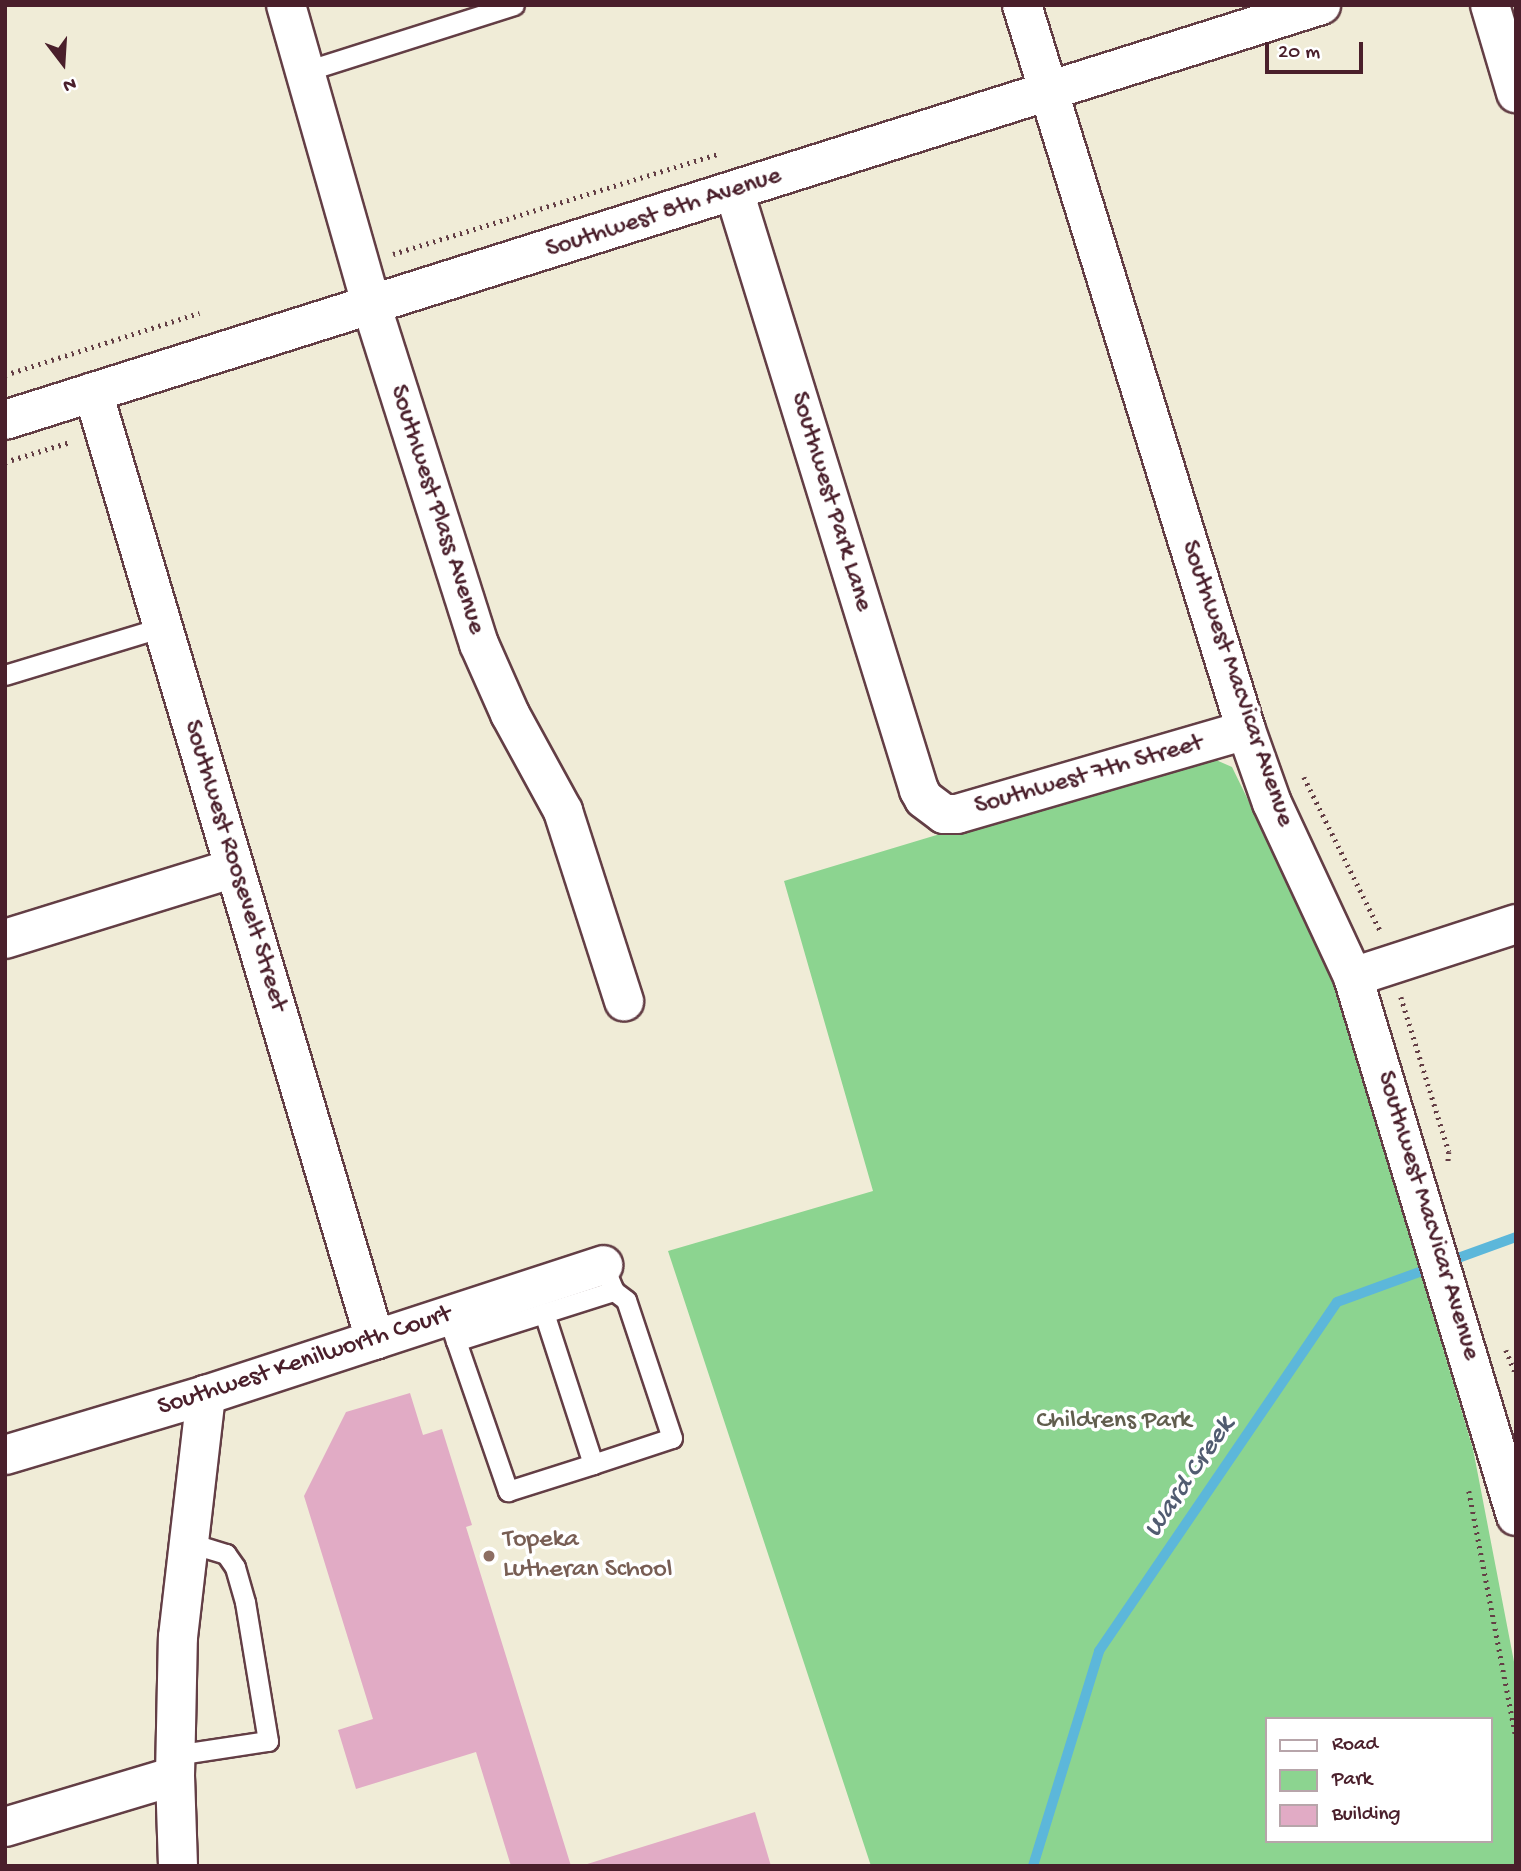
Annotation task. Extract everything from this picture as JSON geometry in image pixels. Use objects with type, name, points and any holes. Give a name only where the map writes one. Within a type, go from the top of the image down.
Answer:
[{"type":"street","name":"Southwest Plass Avenue","points":[[286,5],[372,307],[479,645],[510,714],[563,811],[624,1001]]},
{"type":"street","name":"Southwest MacVicar Avenue","points":[[1022,5],[1246,730],[1272,803],[1353,977],[1516,1516]]},
{"type":"street","name":"Southwest 8th Avenue","points":[[5,420],[372,307],[1321,5]]},
{"type":"street","points":[[1490,5],[1516,93]]},
{"type":"street","name":"Southwest Park Lane","points":[[734,191],[919,790],[934,807]]},
{"type":"street","name":"Southwest Roosevelt Street","points":[[93,392],[374,1340]]},
{"type":"street","name":"Southwest 7th Street","points":[[934,807],[944,814],[957,814],[1246,730]]},
{"type":"street","points":[[5,939],[234,868]]},
{"type":"street","points":[[1353,977],[1516,924]]},
{"type":"street","name":"Southwest Kenilworth Court","points":[[5,1455],[206,1395],[374,1340],[452,1329],[608,1278]]},
{"type":"street","points":[[178,1866],[175,1766],[178,1637],[206,1395]]},
{"type":"street","points":[[5,1827],[175,1766]]},
{"type":"lane","points":[[306,71],[514,5]]},
{"type":"lane","points":[[5,675],[163,627]]},
{"type":"lane","points":[[608,1278],[626,1300],[672,1438],[508,1491],[452,1329],[544,1313],[608,1278]]},
{"type":"lane","points":[[544,1313],[593,1464]]},
{"type":"lane","points":[[175,1766],[268,1741],[245,1602],[235,1567],[226,1554],[189,1543]]},
{"type":"path","points":[[386,256],[732,150]]},
{"type":"path","points":[[5,375],[199,313]]},
{"type":"path","points":[[5,462],[81,439]]},
{"type":"path","points":[[1302,774],[1382,934],[1449,1152],[1448,1176]]},
{"type":"path","points":[[1468,1489],[1516,1738]]},
{"type":"green space","name":"Childrens Park","points":[[1216,760],[1232,767],[1315,937],[1334,983],[1473,1449],[1516,1672],[1516,1866],[871,1866],[668,1251],[873,1191],[784,881],[1188,761]]},
{"type":"building","name":"Topeka Lutheran School","points":[[410,1393],[423,1435],[442,1429],[472,1525],[466,1527],[571,1866],[511,1866],[476,1752],[356,1789],[338,1730],[373,1719],[304,1496],[346,1412]]},
{"type":"building","points":[[755,1812],[771,1866],[584,1866],[584,1865]]},
{"type":"waterway","name":"Ward Creek","points":[[1447,1262],[1516,1237]]},
{"type":"waterway","name":"Ward Creek","points":[[1033,1866],[1099,1651],[1337,1302],[1433,1267]]},
{"type":"place","name":"Topeka Lutheran School","points":[[489,1556]]}]
